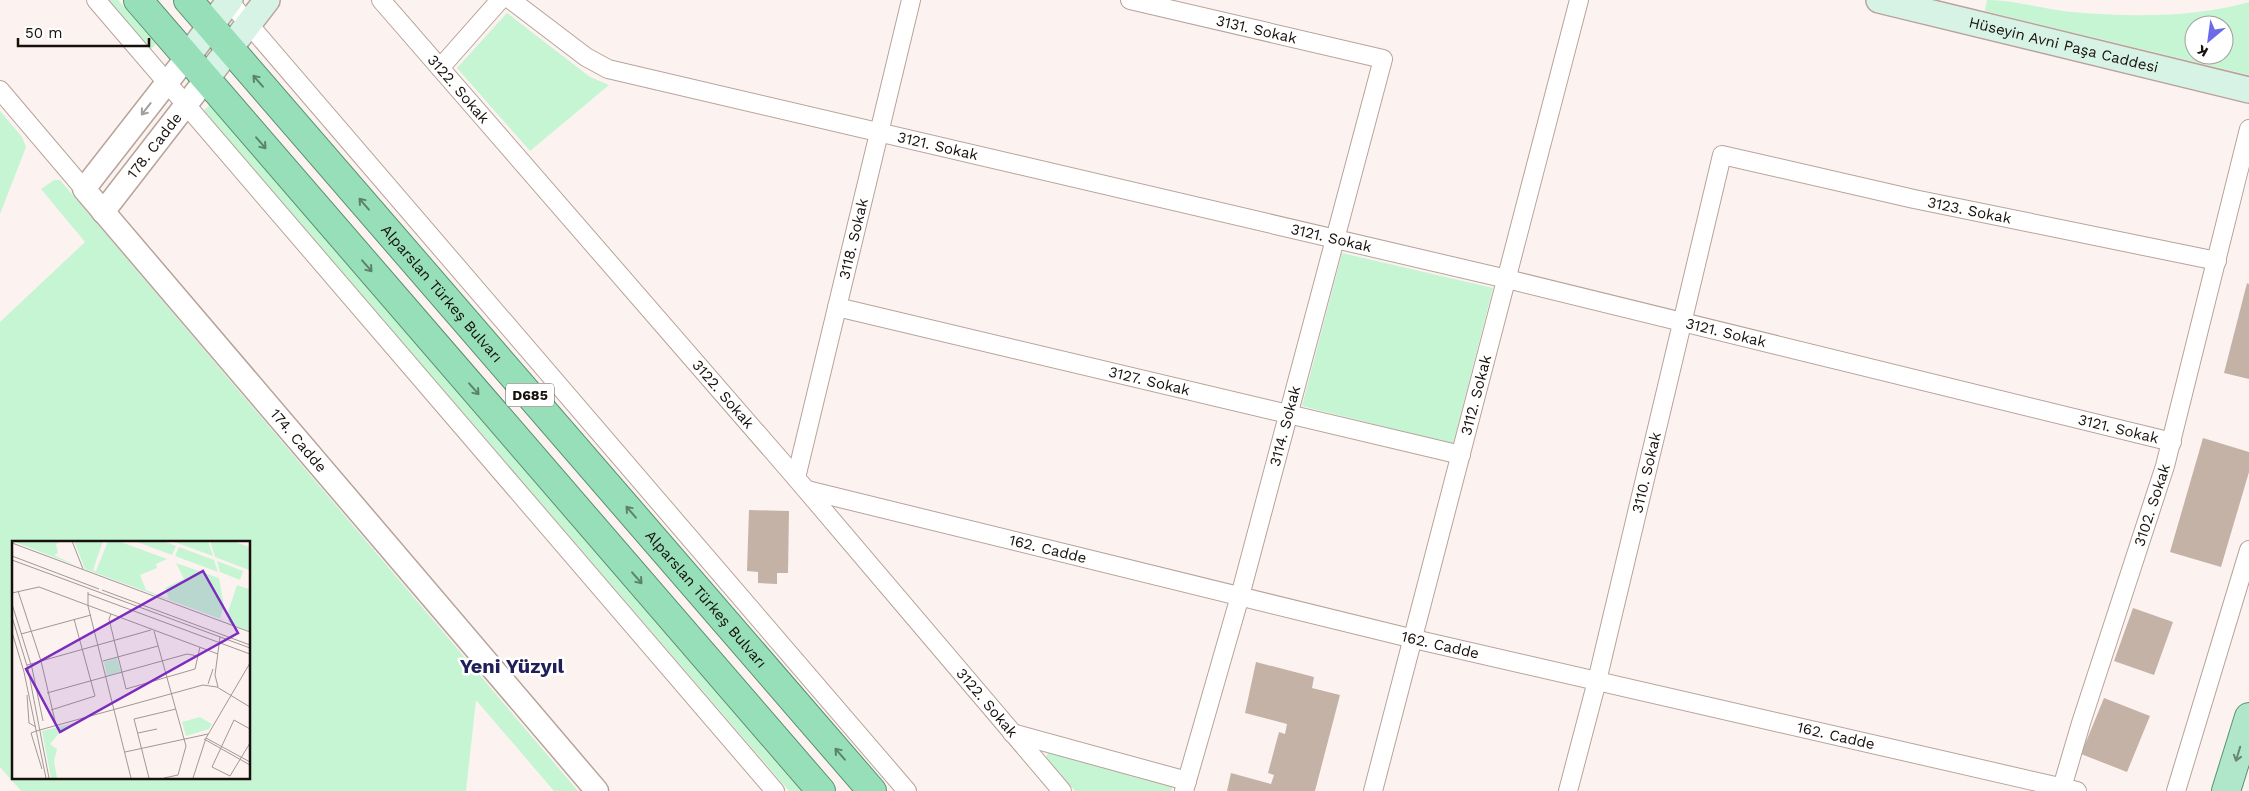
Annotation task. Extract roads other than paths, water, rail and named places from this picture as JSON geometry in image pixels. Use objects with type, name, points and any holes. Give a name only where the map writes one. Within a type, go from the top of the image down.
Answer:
[{"type":"highway","name":"D685","points":[[138,0],[821,791]]},
{"type":"highway","name":"Alparslan Türkeş Bulvarı","points":[[188,0],[872,791]]},
{"type":"main road","points":[[187,57],[229,0]]},
{"type":"main road","points":[[206,80],[267,0]]},
{"type":"main road","name":"Hüseyin Avni Paşa Caddesi","points":[[1879,0],[2249,90]]},
{"type":"main road","points":[[2226,791],[2249,717]]},
{"type":"street","points":[[96,0],[775,791]]},
{"type":"street","points":[[229,0],[907,791]]},
{"type":"street","name":"3122. Sokak","points":[[381,0],[801,484],[1062,791]]},
{"type":"street","points":[[440,68],[500,0]]},
{"type":"street","name":"3121. Sokak","points":[[511,0],[586,57],[608,69],[1507,279],[2172,442]]},
{"type":"street","name":"3118. Sokak","points":[[801,484],[837,307],[911,0]]},
{"type":"street","name":"3131. Sokak","points":[[1130,0],[1383,59]]},
{"type":"street","name":"3112. Sokak","points":[[1374,791],[1579,0]]},
{"type":"street","name":"178. Cadde","points":[[84,189],[187,57]]},
{"type":"street","name":"3114. Sokak","points":[[1185,786],[1240,596],[1383,59]]},
{"type":"street","name":"178. Cadde","points":[[104,212],[206,80]]},
{"type":"street","name":"174. Cadde","points":[[0,90],[597,791]]},
{"type":"street","name":"3102. Sokak","points":[[2067,790],[2081,723],[2172,442],[2249,129]]},
{"type":"street","name":"3123. Sokak","points":[[1722,155],[1914,199],[2217,261]]},
{"type":"street","name":"3110. Sokak","points":[[1568,791],[1597,681],[1722,155]]},
{"type":"street","name":"3127. Sokak","points":[[837,307],[1461,455]]},
{"type":"street","name":"162. Cadde","points":[[801,484],[1414,639],[2067,790]]},
{"type":"street","points":[[2176,791],[2249,550]]},
{"type":"street","points":[[1012,733],[1185,786]]},
{"type":"district","name":"Yeni Yüzyıl","points":[[512,666]]}]
